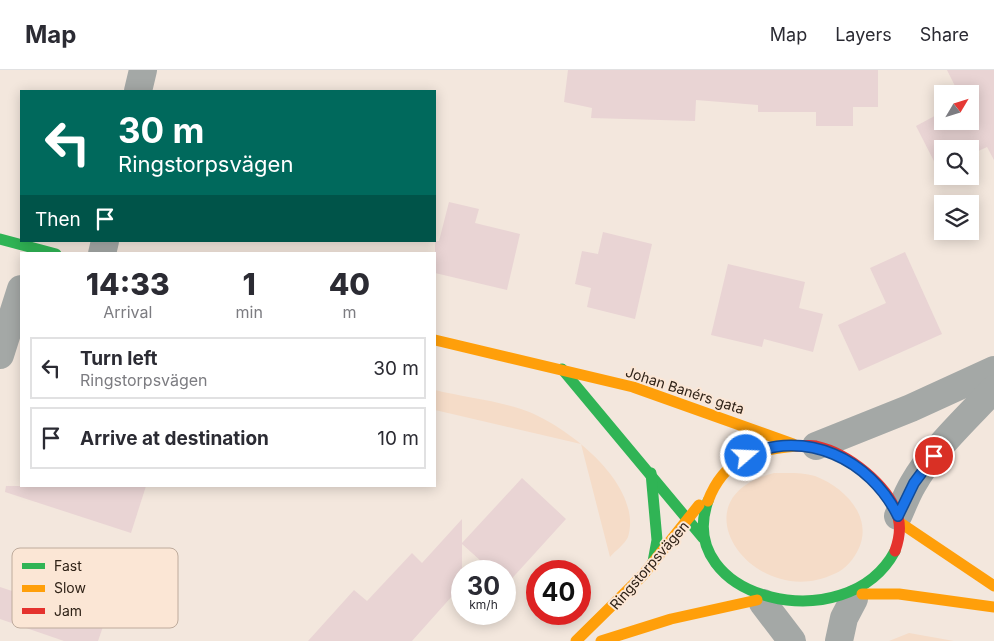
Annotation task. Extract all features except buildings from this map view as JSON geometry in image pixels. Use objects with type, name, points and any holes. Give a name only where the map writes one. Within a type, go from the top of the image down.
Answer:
[{"type":"street","points":[[138,90],[143,70]]},
{"type":"street","points":[[0,239],[41,252]]},
{"type":"street","points":[[0,354],[20,292]]},
{"type":"street","name":"Johan Banérs gata","points":[[436,340],[633,387],[843,459],[868,476],[891,502],[898,519]]},
{"type":"street","points":[[562,369],[598,415],[651,473],[689,519],[703,538],[716,566],[739,590],[760,602],[779,607],[808,609],[825,608],[858,596],[899,594],[994,607]]},
{"type":"street","points":[[807,446],[912,408],[994,370]]},
{"type":"street","points":[[839,641],[844,618],[858,596],[878,580],[891,560],[899,536],[898,519],[914,483],[944,442],[994,389]]},
{"type":"street","name":"Ringstorpsvägen","points":[[576,641],[619,600],[689,519],[715,483],[736,463],[758,451],[807,446]]},
{"type":"street","points":[[651,473],[656,540],[653,562]]},
{"type":"street","points":[[703,538],[704,516],[715,483]]},
{"type":"street","points":[[898,519],[994,586]]},
{"type":"street","points":[[601,641],[672,619],[760,602]]},
{"type":"street","points":[[760,602],[792,641]]},
{"type":"shaded area","points":[[436,390],[521,409],[539,416],[558,427],[580,444],[436,410]]},
{"type":"shaded area","points":[[581,445],[597,458],[613,477],[624,497],[630,517],[627,540],[610,557]]},
{"type":"shaded area","points":[[774,473],[800,473],[815,476],[836,487],[853,504],[859,514],[862,536],[855,556],[842,569],[834,574],[804,582],[777,578],[753,565],[736,547],[727,526],[729,505],[744,486]]},
{"type":"shaded area","points":[[909,633],[954,641],[889,641]]},
{"type":"traffic: fast","points":[[0,239],[49,252]]},
{"type":"traffic: fast","points":[[562,369],[703,538]]},
{"type":"traffic: fast","points":[[651,473],[657,540],[653,562]]},
{"type":"traffic: fast","points":[[708,501],[704,535],[716,563],[739,584],[770,597],[806,601],[841,595],[872,579],[895,551]]},
{"type":"traffic: slow","points":[[436,340],[633,387],[793,444]]},
{"type":"traffic: slow","points":[[708,501],[723,475],[732,465],[743,458],[768,450],[797,446]]},
{"type":"traffic: slow","points":[[576,641],[643,575],[699,505]]},
{"type":"traffic: slow","points":[[899,522],[994,586]]},
{"type":"traffic: slow","points":[[862,594],[899,594],[994,607]]},
{"type":"traffic: slow","points":[[601,641],[671,619],[757,600]]},
{"type":"traffic: jam","points":[[797,446],[816,446],[828,450],[854,463],[877,482],[886,493],[898,517],[899,534],[895,551]]},
{"type":"route","points":[[746,456],[776,447],[816,446],[849,462],[868,476],[891,502],[898,516],[914,483],[934,456]]}]
